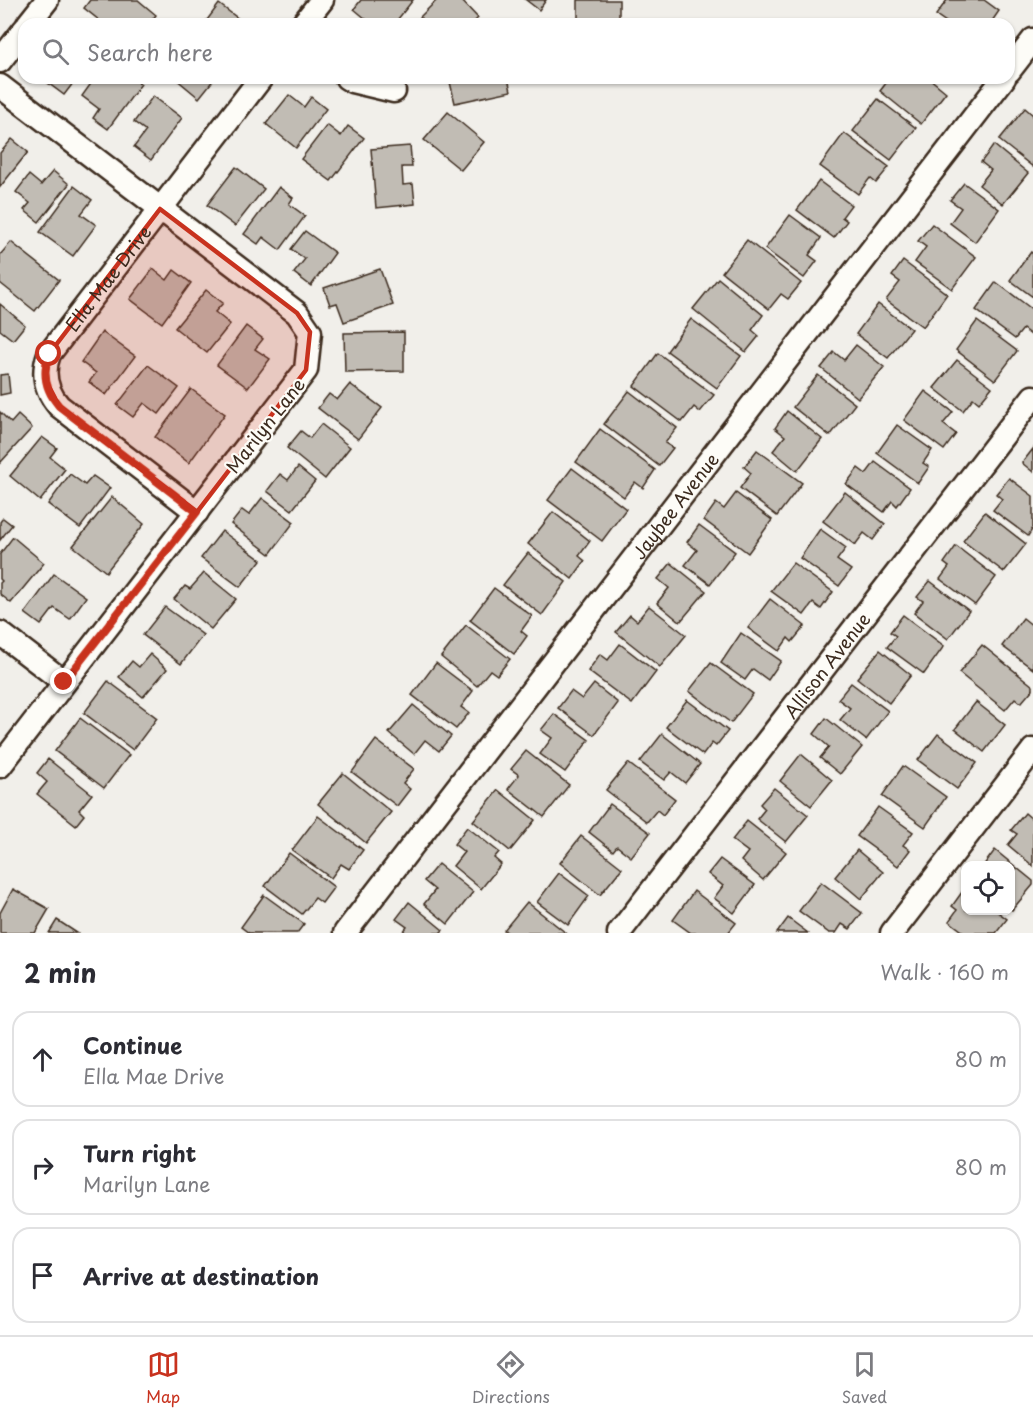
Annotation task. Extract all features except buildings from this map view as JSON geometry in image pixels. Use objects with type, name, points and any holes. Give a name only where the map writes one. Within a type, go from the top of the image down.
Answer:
[{"type":"street","points":[[33,18],[47,0]]},
{"type":"street","points":[[308,18],[322,0]]},
{"type":"street","points":[[0,61],[18,38]]},
{"type":"street","points":[[1015,63],[1033,40]]},
{"type":"street","name":"Ella Mae Drive","points":[[197,512],[59,406],[49,392],[45,379],[46,362],[49,354],[256,84]]},
{"type":"street","points":[[365,84],[394,91]]},
{"type":"street","name":"Jaybee Avenue","points":[[345,933],[999,84]]},
{"type":"street","name":"Marilyn Lane","points":[[0,86],[297,313],[310,332],[306,370],[0,766]]},
{"type":"street","name":"Allison Avenue","points":[[619,933],[1033,397]]},
{"type":"street","points":[[0,633],[64,682]]},
{"type":"street","points":[[892,933],[1033,750]]},
{"type":"highlighted area","points":[[160,209],[297,313],[310,332],[306,370],[197,512],[59,406],[45,379],[49,354]]},
{"type":"route","points":[[49,354],[45,379],[49,392],[59,406],[197,512],[64,682]]}]
